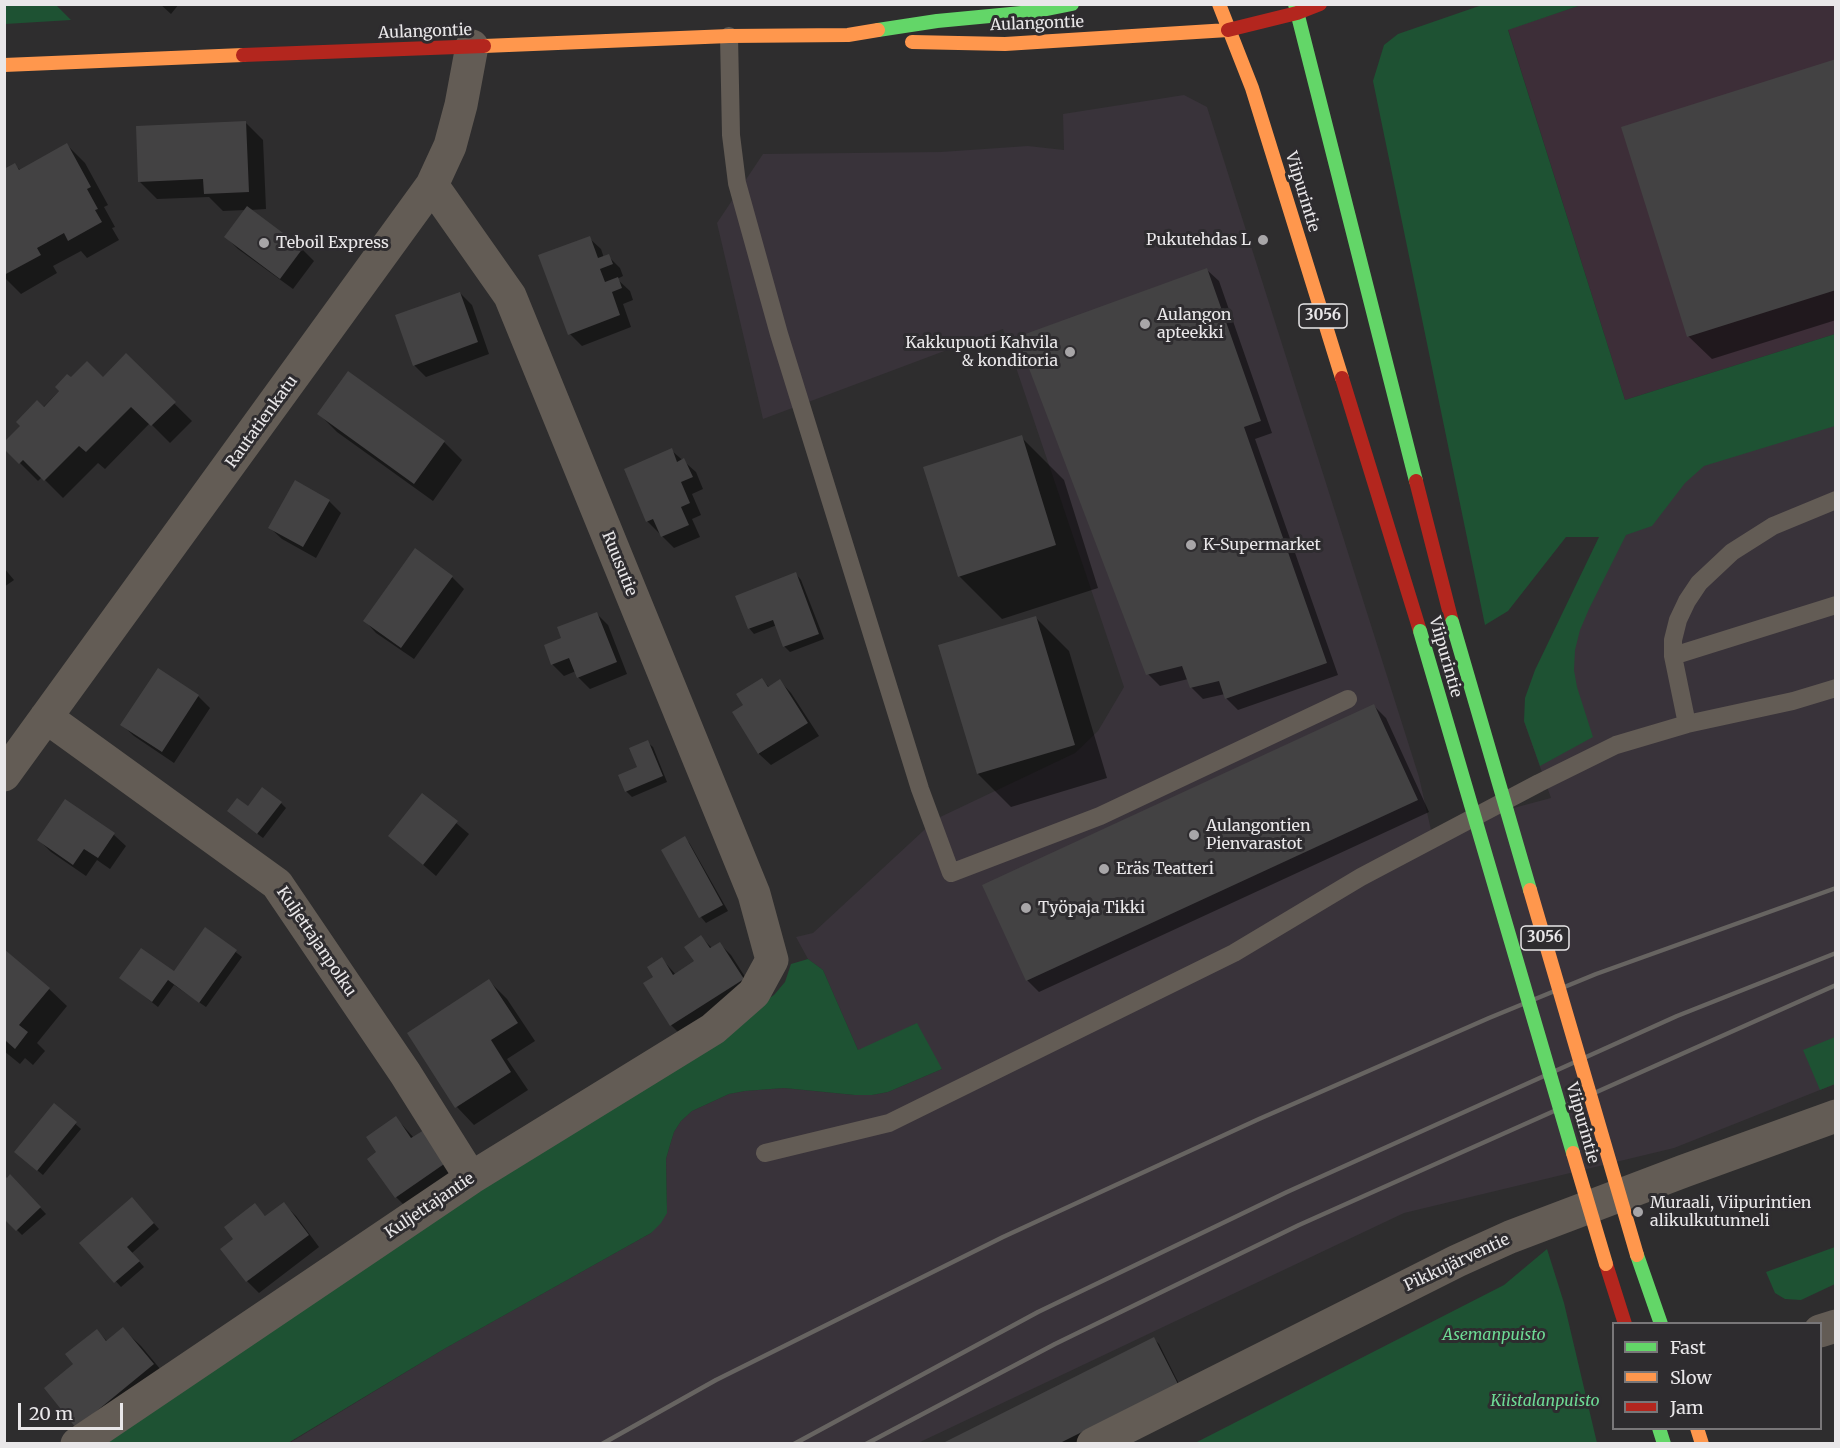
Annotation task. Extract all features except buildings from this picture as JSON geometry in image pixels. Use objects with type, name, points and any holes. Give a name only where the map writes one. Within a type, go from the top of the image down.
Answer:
[{"type":"main road","name":"Aulangontie","points":[[848,35],[937,21],[1032,12],[1072,4]]},
{"type":"main road","name":"Viipurintie","points":[[1220,4],[1252,88],[1420,631],[1625,1322]]},
{"type":"main road","name":"Aulangontie","points":[[4,65],[729,36],[848,35],[916,42],[1005,44],[1228,30],[1320,4]]},
{"type":"main road","name":"Viipurintie","points":[[1296,9],[1452,622],[1637,1255],[1661,1322]]},
{"type":"street","name":"Rautatienkatu","points":[[4,775],[432,185],[450,146],[461,105],[472,46]]},
{"type":"street","name":"Ruusutie","points":[[432,185],[510,296],[754,894],[772,960]]},
{"type":"street","name":"Kuljettajanpolku","points":[[46,717],[277,884],[405,1073],[471,1178]]},
{"type":"street","name":"Kuljettajantie","points":[[77,1443],[471,1178],[712,1029],[754,993],[772,960]]},
{"type":"street","name":"Pikkujärventie","points":[[1093,1443],[1447,1266],[1510,1237],[1836,1116]]},
{"type":"lane","points":[[729,36],[731,135],[737,183],[779,334],[912,766],[951,873],[1100,816],[1348,699]]},
{"type":"lane","points":[[1687,724],[1673,656],[1678,620],[1687,601],[1713,568],[1732,552],[1773,526],[1836,500]]},
{"type":"lane","points":[[1673,656],[1836,605]]},
{"type":"lane","points":[[765,1154],[889,1123],[1234,953],[1361,877],[1616,745],[1687,724],[1793,701],[1836,688]]},
{"type":"shaded area","points":[[1581,5],[1835,5],[1835,334],[1625,400],[1508,29]]},
{"type":"shaded area","points":[[1184,95],[1207,107],[1419,777],[1431,830],[1551,798],[1524,721],[1685,382],[1835,419],[1835,1084],[1674,1148],[1404,1213],[918,1443],[288,1444],[444,1349],[651,1233],[667,1204],[666,1159],[674,1132],[681,1121],[692,1111],[729,1094],[745,1091],[784,1088],[872,1095],[888,1092],[942,1069],[858,1050],[823,970],[808,959],[796,937],[813,933],[936,819],[1075,753],[1098,731],[1124,687],[1003,329],[763,419],[717,223],[763,154],[941,152],[1028,146],[1064,150],[1063,114]]},
{"type":"green space","points":[[5,4],[56,5],[71,20],[5,24]]},
{"type":"green space","points":[[1482,5],[1581,5],[1508,30],[1625,400],[1835,334],[1835,426],[1704,466],[1685,483],[1652,526],[1626,535],[1589,609],[1575,650],[1574,670],[1577,687],[1593,737],[1540,766],[1524,721],[1525,698],[1535,670],[1599,537],[1566,537],[1508,611],[1485,625],[1373,81],[1384,45],[1398,34]]},
{"type":"green space","points":[[808,959],[823,970],[858,1050],[917,1023],[942,1069],[888,1092],[872,1095],[784,1088],[745,1091],[729,1094],[692,1111],[681,1121],[674,1132],[666,1159],[667,1213],[651,1233],[444,1349],[288,1443],[99,1444],[774,995],[785,982],[791,964]]},
{"type":"green space","points":[[1835,1037],[1835,1084],[1820,1090],[1803,1050]]},
{"type":"green space","points":[[1835,1247],[1835,1284],[1801,1300],[1785,1299],[1775,1293],[1766,1272]]},
{"type":"green space","name":"Asemanpuisto","points":[[1547,1249],[1564,1303],[1597,1443],[1195,1443],[1504,1285]]},
{"type":"railway","points":[[602,1444],[716,1380],[1003,1237],[1259,1119],[1489,1018],[1596,974],[1836,888]]},
{"type":"railway","points":[[794,1444],[1038,1312],[1287,1192],[1677,1016],[1836,953]]},
{"type":"railway","points":[[866,1444],[1055,1344],[1299,1225],[1836,985]]},
{"type":"traffic: fast","points":[[878,30],[937,21],[1032,12],[1072,4]]},
{"type":"traffic: fast","points":[[1295,4],[1416,481]]},
{"type":"traffic: fast","points":[[1452,622],[1530,890]]},
{"type":"traffic: fast","points":[[1420,631],[1573,1153]]},
{"type":"traffic: fast","points":[[1637,1255],[1660,1322]]},
{"type":"traffic: fast","points":[[1660,1430],[1664,1444]]},
{"type":"traffic: slow","points":[[1219,4],[1252,88],[1342,378]]},
{"type":"traffic: slow","points":[[484,46],[729,36],[848,35],[878,30]]},
{"type":"traffic: slow","points":[[912,42],[1005,44],[1228,30]]},
{"type":"traffic: slow","points":[[4,65],[243,55]]},
{"type":"traffic: slow","points":[[1530,890],[1637,1255]]},
{"type":"traffic: slow","points":[[1573,1153],[1606,1264]]},
{"type":"traffic: slow","points":[[1698,1430],[1702,1444]]},
{"type":"traffic: jam","points":[[1228,30],[1297,13],[1320,4]]},
{"type":"traffic: jam","points":[[243,55],[484,46]]},
{"type":"traffic: jam","points":[[1342,378],[1420,631]]},
{"type":"traffic: jam","points":[[1416,481],[1452,622]]},
{"type":"traffic: jam","points":[[1606,1264],[1624,1322]]},
{"type":"place","name":"Pukutehdas L","points":[[1263,240]]},
{"type":"place","name":"Teboil Express","points":[[264,243]]},
{"type":"place","name":"Aulangon apteekki","points":[[1145,324]]},
{"type":"place","name":"Kakkupuoti Kahvila & konditoria","points":[[1070,352]]},
{"type":"place","name":"K-Supermarket","points":[[1191,545]]},
{"type":"place","name":"Aulangontien Pienvarastot","points":[[1194,835]]},
{"type":"place","name":"Eräs Teatteri","points":[[1104,869]]},
{"type":"place","name":"Työpaja Tikki","points":[[1026,908]]},
{"type":"place","name":"Muraali, Viipurintien alikulkutunneli","points":[[1638,1212]]},
{"type":"park label","name":"Kiistalanpuisto","points":[[1545,1401]]}]
